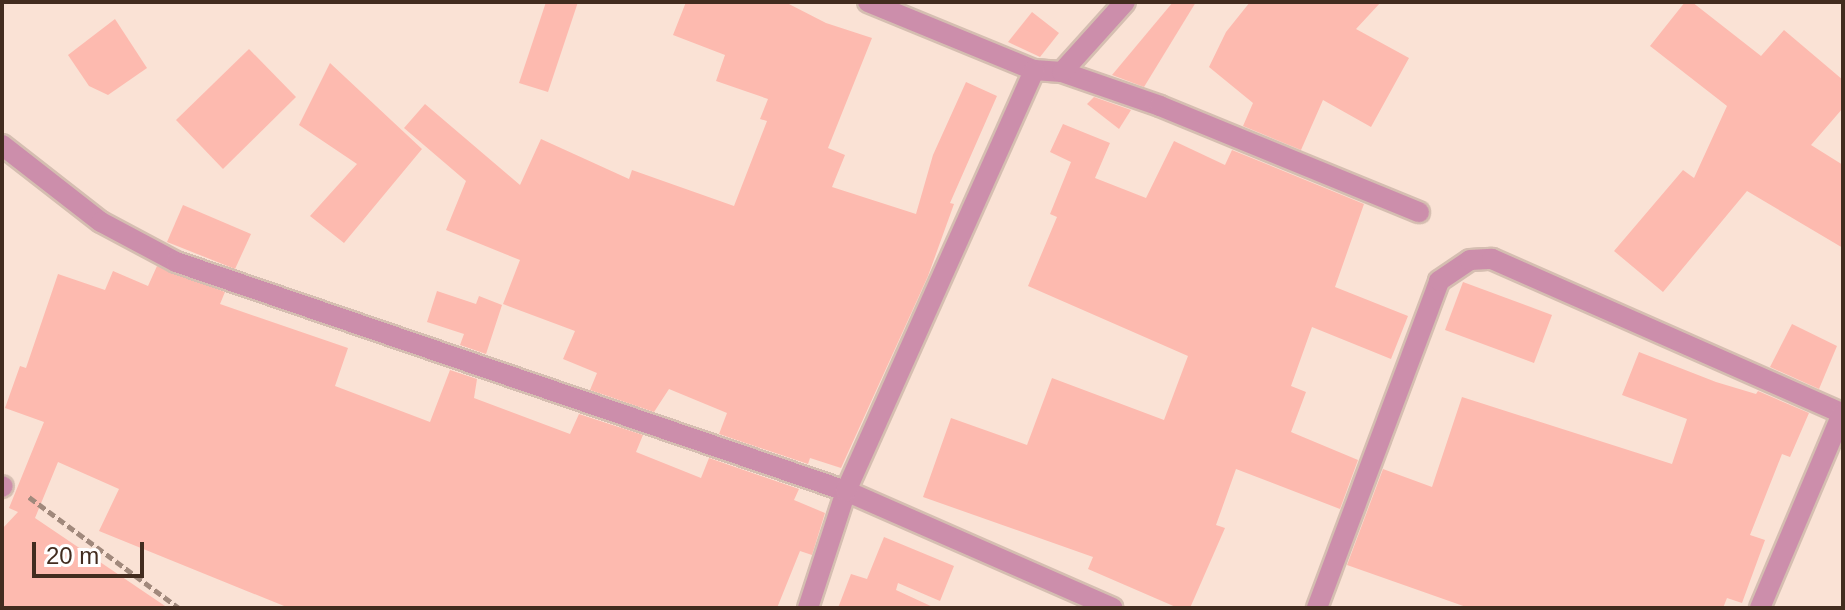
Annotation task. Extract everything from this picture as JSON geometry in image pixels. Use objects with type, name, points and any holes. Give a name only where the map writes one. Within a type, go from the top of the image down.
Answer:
[{"type":"street","points":[[868,2],[1034,70],[1062,72],[1160,106],[1419,212]]},
{"type":"street","points":[[1062,72],[1125,2]]},
{"type":"street","points":[[808,608],[846,491],[1034,70]]},
{"type":"street","points":[[2,145],[101,222],[176,262],[846,491],[1112,608]]},
{"type":"street","points":[[1317,608],[1439,281],[1470,260],[1492,259],[1842,414],[1760,608]]},
{"type":"path","points":[[3,486],[26,495],[179,608]]},
{"type":"building","points":[[546,2],[578,2],[548,92],[519,83]]},
{"type":"building","points":[[686,2],[785,2],[826,23],[872,38],[828,148],[845,155],[832,187],[916,214],[933,155],[966,82],[997,96],[950,203],[954,204],[928,276],[841,468],[810,458],[808,464],[719,434],[727,413],[669,389],[654,412],[590,390],[597,373],[563,359],[575,331],[503,304],[520,260],[446,230],[466,181],[404,128],[425,104],[520,185],[541,139],[629,179],[632,170],[734,206],[767,121],[760,119],[768,99],[716,81],[725,55],[673,35]]},
{"type":"building","points":[[1173,2],[1196,2],[1144,87],[1112,75]]},
{"type":"building","points":[[1250,2],[1381,2],[1356,29],[1409,58],[1371,127],[1323,100],[1301,150],[1243,126],[1253,103],[1209,67],[1226,32]]},
{"type":"building","points":[[1685,2],[1692,2],[1761,56],[1784,30],[1843,80],[1843,108],[1811,145],[1843,165],[1843,248],[1747,191],[1663,292],[1614,251],[1683,170],[1694,178],[1727,106],[1650,46]]},
{"type":"building","points":[[1032,12],[1059,33],[1040,57],[1008,42]]},
{"type":"building","points":[[115,19],[147,68],[108,95],[89,86],[68,55]]},
{"type":"building","points":[[249,49],[296,97],[223,169],[176,120]]},
{"type":"building","points":[[330,63],[422,149],[344,243],[310,216],[357,164],[299,125]]},
{"type":"building","points":[[1094,97],[1131,110],[1119,129],[1087,104]]},
{"type":"building","points":[[1063,124],[1110,143],[1095,178],[1146,198],[1174,141],[1225,165],[1232,150],[1364,204],[1335,287],[1408,316],[1391,359],[1312,327],[1291,386],[1306,392],[1291,432],[1358,460],[1340,509],[1236,469],[1216,525],[1225,528],[1190,608],[1178,608],[1088,569],[1093,557],[923,497],[951,418],[1027,445],[1052,378],[1164,420],[1188,356],[1028,286],[1057,217],[1050,214],[1071,162],[1050,152]]},
{"type":"building","points":[[183,205],[251,234],[235,269],[167,242]]},
{"type":"building","points":[[157,266],[225,292],[220,304],[348,348],[335,386],[430,422],[450,370],[477,379],[474,398],[570,434],[579,414],[643,435],[636,452],[701,478],[709,458],[799,489],[794,500],[825,513],[812,555],[800,551],[777,608],[289,608],[99,531],[119,489],[58,462],[35,518],[168,608],[2,608],[2,529],[18,512],[9,508],[44,422],[5,408],[20,366],[26,368],[58,274],[105,290],[113,271],[148,286]]},
{"type":"building","points":[[1463,282],[1552,315],[1534,363],[1445,330]]},
{"type":"building","points":[[437,291],[476,304],[479,296],[502,305],[486,354],[460,345],[464,334],[427,322]]},
{"type":"building","points":[[1792,324],[1837,346],[1819,389],[1770,367]]},
{"type":"building","points":[[1639,352],[1716,382],[1756,394],[1758,391],[1809,413],[1790,457],[1782,454],[1750,535],[1765,540],[1742,603],[1727,598],[1723,608],[1469,608],[1347,565],[1383,469],[1432,487],[1462,397],[1672,464],[1687,419],[1622,395]]},
{"type":"building","points":[[884,537],[954,566],[940,601],[898,583],[896,590],[935,608],[838,608],[851,574],[867,579]]}]
